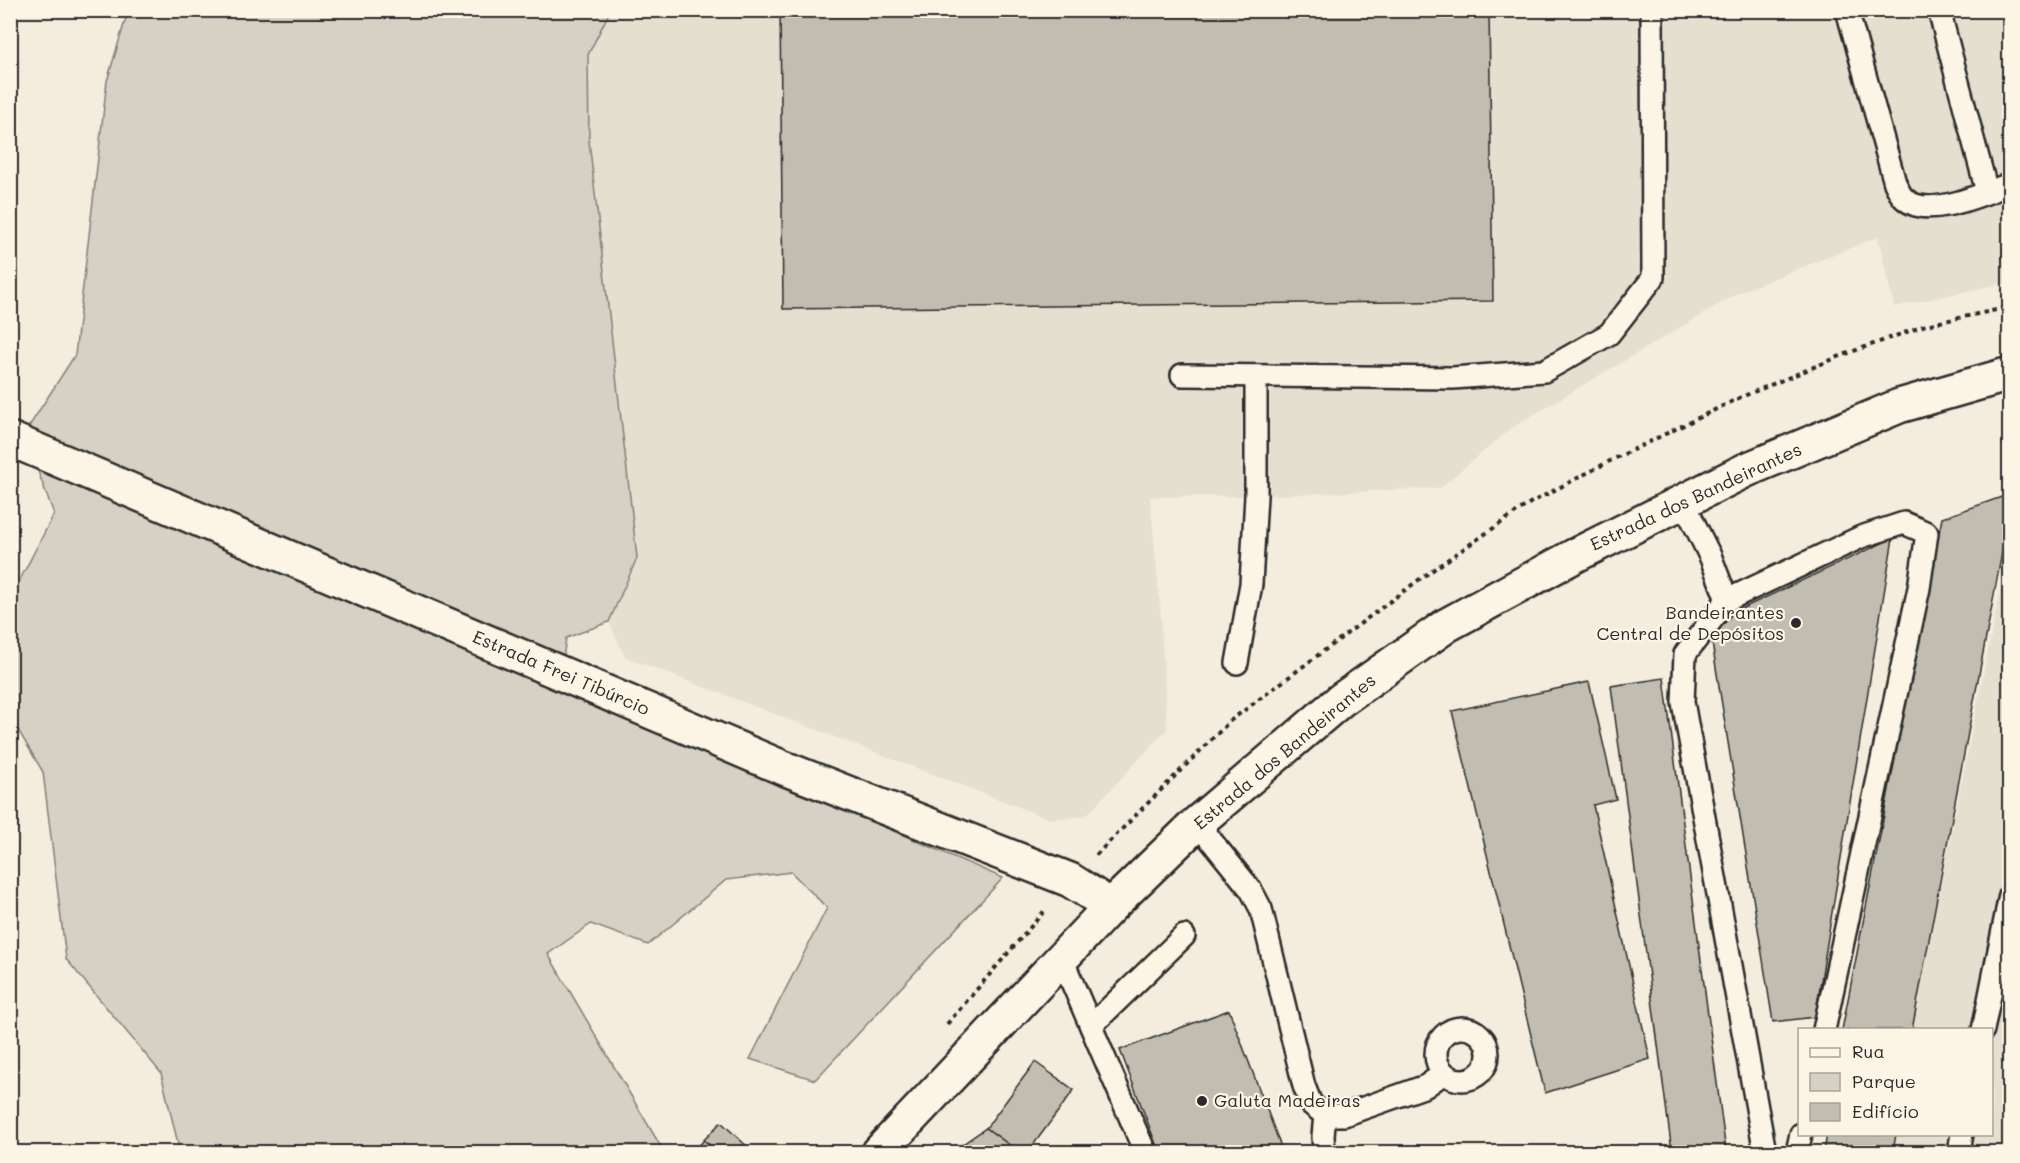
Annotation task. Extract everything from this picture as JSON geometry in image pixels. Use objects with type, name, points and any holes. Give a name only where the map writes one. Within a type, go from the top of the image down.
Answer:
[{"type":"main road","name":"Estrada dos Bandeirantes","points":[[879,1152],[1111,906],[1197,823],[1341,700],[1447,626],[1576,555],[1746,470],[1899,406],[2010,374]]},
{"type":"main road","name":"Estrada Frei Tibúrcio","points":[[10,439],[781,767],[1070,880],[1111,906]]},
{"type":"lane","points":[[1182,375],[1453,378],[1544,370],[1609,334],[1653,278],[1652,10]]},
{"type":"lane","points":[[1847,10],[1895,183],[1904,199],[1914,205],[1941,206],[2010,184]]},
{"type":"lane","points":[[1939,10],[1987,192]]},
{"type":"lane","points":[[1237,663],[1251,584],[1256,496],[1256,376]]},
{"type":"lane","points":[[1683,501],[1711,558],[1727,600]]},
{"type":"lane","points":[[1765,1152],[1683,702],[1685,654],[1727,600],[1861,537],[1904,523],[1927,534],[1919,588],[1824,1028]]},
{"type":"lane","points":[[1197,823],[1251,890],[1261,909],[1304,1086],[1311,1104],[1325,1115],[1344,1116],[1426,1086],[1444,1073]]},
{"type":"lane","points":[[1983,1028],[2010,895]]},
{"type":"lane","points":[[1091,1026],[1184,936]]},
{"type":"lane","points":[[1062,958],[1145,1152]]},
{"type":"lane","points":[[1324,1152],[1325,1115]]},
{"type":"lane","points":[[1797,1152],[1801,1136]]},
{"type":"lane","points":[[1959,1152],[1962,1136]]},
{"type":"shaded area","points":[[610,10],[2009,11],[2009,282],[1894,307],[1878,237],[1740,292],[1513,427],[1440,488],[1256,496],[1150,497],[1160,604],[1167,729],[1086,816],[1050,819],[625,657],[609,622],[637,557],[589,142],[588,55]]},
{"type":"shaded area","points":[[2009,546],[2009,1152],[1893,1152],[1896,1136],[1993,1136],[1993,1028],[1912,1028]]},
{"type":"green space","points":[[128,11],[610,11],[588,55],[589,141],[637,558],[609,622],[566,638],[559,687],[1003,878],[815,1080],[750,1059],[827,908],[791,872],[726,880],[648,945],[591,924],[548,954],[664,1152],[180,1152],[161,1073],[66,959],[43,772],[11,718],[10,599],[54,514],[24,434],[75,355],[107,81]]},
{"type":"building","points":[[780,10],[1489,10],[1493,301],[783,309]]},
{"type":"building","points":[[2010,494],[2010,510],[1912,1028],[1842,1028],[1942,518]]},
{"type":"building","points":[[1893,538],[1815,1017],[1773,1022],[1709,624]]},
{"type":"building","points":[[1664,678],[1726,1152],[1672,1152],[1611,686]]},
{"type":"building","points":[[1589,682],[1616,799],[1593,805],[1650,1059],[1545,1093],[1452,711]]},
{"type":"building","name":"Galuta Madeiras","points":[[1229,1010],[1283,1152],[1159,1152],[1120,1050]]},
{"type":"building","points":[[1035,1062],[1074,1090],[1028,1152],[1019,1152],[986,1128]]},
{"type":"building","points":[[721,1122],[753,1152],[717,1152],[704,1140]]},
{"type":"building","points":[[986,1128],[1019,1152],[968,1152],[963,1144]]},
{"type":"building","points":[[1827,1136],[1896,1136],[1893,1152],[1824,1152]]},
{"type":"building","points":[[704,1140],[717,1152],[693,1152]]},
{"type":"place","name":"Bandeirantes Central de Depósitos","points":[[1796,623]]},
{"type":"place","name":"Galuta Madeiras","points":[[1202,1101]]}]
